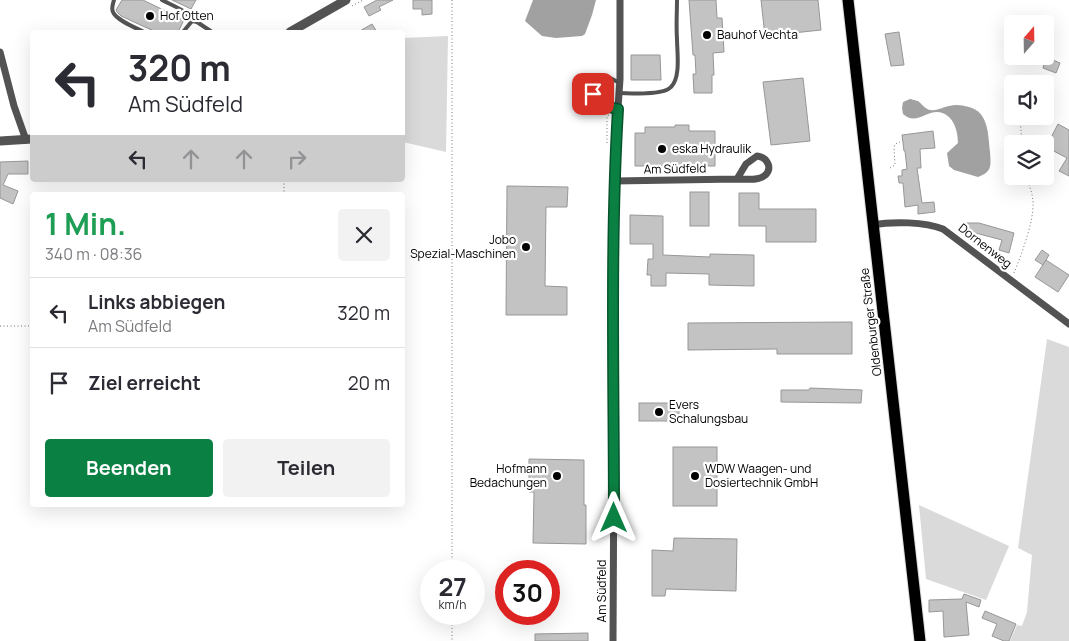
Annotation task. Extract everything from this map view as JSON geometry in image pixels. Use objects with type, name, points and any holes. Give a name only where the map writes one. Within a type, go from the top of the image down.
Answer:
[{"type":"main road","name":"Oldenburger Straße","points":[[848,0],[920,641]]},
{"type":"street","points":[[294,30],[346,0]]},
{"type":"street","name":"Am Südfeld","points":[[613,641],[614,181],[620,83],[620,0]]},
{"type":"street","points":[[0,52],[14,106],[29,139],[0,141]]},
{"type":"street","name":"Am Südfeld","points":[[614,181],[752,180],[765,176],[769,168],[766,159],[757,156],[746,164],[737,179]]},
{"type":"street","name":"Dornenweg","points":[[873,225],[887,222],[935,226],[952,234],[1069,324]]},
{"type":"lane","points":[[114,0],[113,13],[140,30]]},
{"type":"lane","points":[[162,0],[186,12],[192,22]]},
{"type":"lane","points":[[619,93],[663,92],[671,88],[678,66],[676,38],[677,0]]},
{"type":"lane","points":[[185,30],[192,22]]},
{"type":"lane","points":[[192,22],[196,22],[209,30]]},
{"type":"lane","points":[[618,109],[603,104],[593,94],[595,85],[601,77],[620,83]]},
{"type":"path","points":[[452,0],[452,560]]},
{"type":"path","points":[[890,168],[895,164],[894,148],[900,142]]},
{"type":"path","points":[[1011,281],[1033,210],[1032,193],[1029,185]]},
{"type":"path","points":[[0,326],[30,326]]},
{"type":"path","points":[[452,625],[452,641]]},
{"type":"shaded area","points":[[533,0],[596,0],[585,34],[582,36],[556,38],[542,36],[525,21]]},
{"type":"shaded area","points":[[448,36],[446,152],[405,142],[405,38]]},
{"type":"shaded area","points":[[910,99],[918,101],[930,110],[959,105],[976,110],[984,119],[988,132],[991,161],[988,171],[978,177],[954,170],[949,166],[947,153],[958,143],[954,123],[947,115],[937,112],[916,118],[907,117],[903,114],[903,102]]},
{"type":"shaded area","points":[[1047,339],[1069,347],[1069,641],[1010,641],[1017,625],[1022,626],[1027,612],[1032,555],[1018,548]]},
{"type":"shaded area","points":[[919,505],[1009,546],[986,600],[926,579]]},
{"type":"building","name":"Hof Otten","points":[[122,0],[143,0],[184,20],[179,30],[152,30],[121,16],[116,10]]},
{"type":"building","points":[[172,0],[196,0],[191,9]]},
{"type":"building","points":[[377,0],[393,0],[379,7],[381,10],[369,16],[364,7]]},
{"type":"building","points":[[413,0],[432,0],[432,14],[422,15],[422,9],[413,9]]},
{"type":"building","name":"Bauhof Vechta","points":[[689,0],[716,0],[717,18],[722,18],[724,52],[713,53],[714,75],[712,75],[712,93],[694,93],[695,55],[693,55]]},
{"type":"building","points":[[761,0],[818,0],[821,30],[765,36]]},
{"type":"building","points":[[372,24],[376,30],[362,30]]},
{"type":"building","points":[[899,32],[904,65],[891,66],[885,34]]},
{"type":"building","points":[[631,55],[660,55],[661,80],[631,80]]},
{"type":"building","points":[[1054,60],[1060,63],[1056,73],[1043,68],[1044,65],[1054,65]]},
{"type":"building","points":[[803,78],[810,141],[771,145],[763,82]]},
{"type":"building","points":[[1058,124],[1069,130],[1069,176],[1059,171],[1067,158],[1054,151],[1054,135],[1052,135]]},
{"type":"building","name":"eska Hydraulik","points":[[675,125],[689,125],[689,131],[715,131],[715,166],[635,166],[635,133],[645,133],[645,127],[675,127]]},
{"type":"building","points":[[933,131],[935,148],[920,149],[921,168],[917,168],[922,203],[934,202],[935,212],[918,214],[918,205],[905,207],[903,183],[899,183],[898,176],[902,176],[902,170],[907,169],[902,135]]},
{"type":"building","points":[[28,161],[28,174],[8,174],[3,185],[18,191],[13,204],[0,198],[0,162]]},
{"type":"building","name":"Jobo Spezial-Maschinen","points":[[507,186],[568,187],[567,207],[546,207],[545,286],[567,287],[567,315],[506,315]]},
{"type":"building","points":[[690,192],[709,192],[709,226],[690,226]]},
{"type":"building","points":[[739,193],[759,193],[759,209],[816,209],[816,242],[766,242],[766,226],[739,226]]},
{"type":"building","points":[[630,215],[663,216],[663,255],[710,257],[710,254],[754,255],[754,286],[709,285],[709,274],[666,273],[666,286],[651,286],[651,275],[647,275],[648,259],[653,259],[653,244],[630,244]]},
{"type":"building","points":[[967,223],[979,223],[1014,233],[1009,253],[999,250],[1002,240],[968,231]]},
{"type":"building","points":[[1042,250],[1049,255],[1043,265],[1035,260]]},
{"type":"building","points":[[1046,260],[1069,275],[1058,292],[1035,277]]},
{"type":"building","points":[[852,322],[852,354],[777,354],[777,349],[688,350],[688,323]]},
{"type":"building","points":[[810,388],[862,390],[861,403],[781,402],[781,390],[809,390]]},
{"type":"building","name":"Evers Schalungsbau","points":[[639,403],[679,403],[679,421],[639,421]]},
{"type":"building","name":"WDW Waagen- und Dosiertechnik GmbH","points":[[673,447],[717,447],[717,506],[673,506]]},
{"type":"building","points":[[529,459],[584,460],[586,544],[533,543],[534,492],[529,492]]},
{"type":"building","points":[[674,538],[737,539],[736,591],[666,589],[665,596],[652,596],[652,550],[673,551]]},
{"type":"building","points":[[964,594],[981,600],[979,607],[966,602],[969,635],[944,637],[943,611],[929,612],[929,600],[962,599]]},
{"type":"building","points":[[985,611],[1016,624],[1009,641],[992,636],[997,624],[982,618]]},
{"type":"building","points":[[588,633],[588,641],[535,641],[535,634]]},
{"type":"place","name":"Hof Otten","points":[[150,16]]},
{"type":"place","name":"Bauhof Vechta","points":[[707,35]]},
{"type":"place","name":"eska Hydraulik","points":[[662,149]]},
{"type":"place","name":"Jobo Spezial-Maschinen","points":[[526,247]]},
{"type":"place","name":"Evers Schalungsbau","points":[[659,412]]},
{"type":"place","name":"Hofmann Bedachungen","points":[[557,476]]},
{"type":"place","name":"WDW Waagen- und Dosiertechnik GmbH","points":[[695,476]]},
{"type":"route","points":[[593,94],[603,104],[618,109],[614,166],[614,518]]}]
